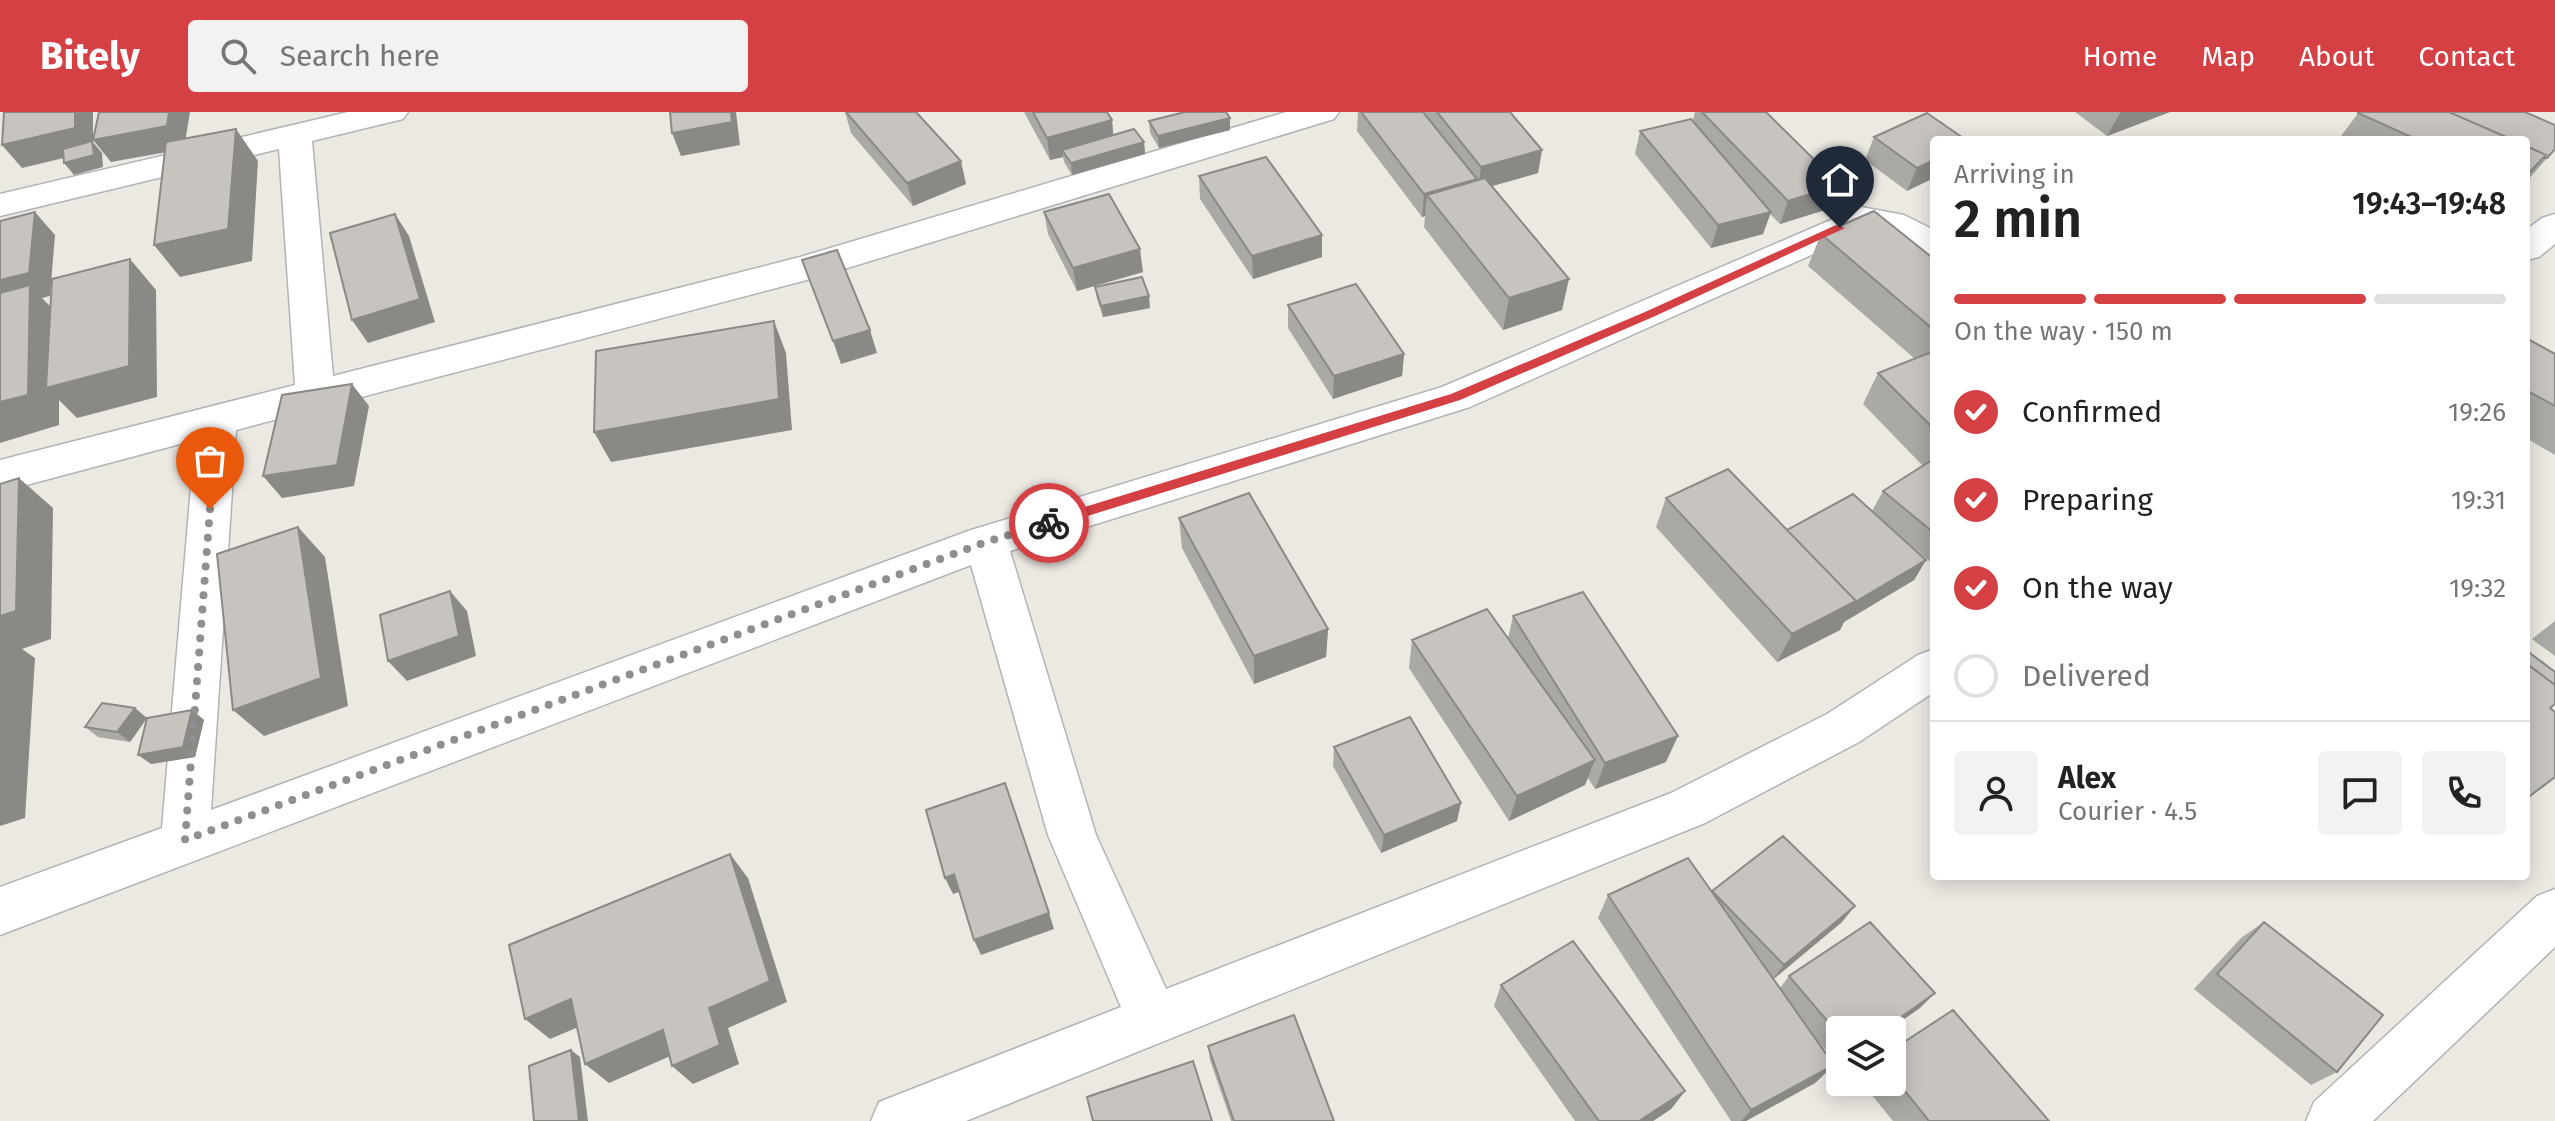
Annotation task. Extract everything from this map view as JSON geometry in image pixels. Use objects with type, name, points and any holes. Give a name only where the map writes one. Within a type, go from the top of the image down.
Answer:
[{"type":"street","points":[[0,205],[391,112]]},
{"type":"street","points":[[0,476],[805,268],[1322,112]]},
{"type":"street","points":[[295,136],[315,393]]},
{"type":"street","points":[[0,911],[986,542],[1456,397],[1861,219],[1892,221],[1930,244]]},
{"type":"street","points":[[2530,245],[2555,226]]},
{"type":"street","points":[[185,840],[217,418]]},
{"type":"street","points":[[986,542],[1072,835],[1153,1021]]},
{"type":"street","points":[[898,1121],[1688,808],[1843,728],[1930,671]]},
{"type":"street","points":[[2333,1121],[2555,913]]},
{"type":"building","points":[[4,112],[75,112],[75,128],[2,145]]},
{"type":"building","points":[[99,112],[169,112],[167,126],[93,140]]},
{"type":"building","points":[[670,112],[731,112],[732,122],[672,133]]},
{"type":"building","points":[[846,112],[916,112],[961,161],[907,183]]},
{"type":"building","points":[[1033,112],[1107,112],[1112,120],[1047,138]]},
{"type":"building","points":[[1185,112],[1226,112],[1230,118],[1158,136],[1149,121]]},
{"type":"building","points":[[1361,112],[1423,112],[1477,179],[1424,194]]},
{"type":"building","points":[[1437,112],[1510,112],[1542,150],[1481,167]]},
{"type":"building","points":[[1702,112],[1766,112],[1840,185],[1788,201]]},
{"type":"building","points":[[2449,112],[2504,136],[2409,136],[2358,113]]},
{"type":"building","points":[[2449,112],[2525,112],[2555,125],[2555,149],[2547,158],[2530,148],[2530,136],[2504,136]]},
{"type":"building","points":[[1927,113],[1960,136],[1930,136],[1930,162],[1917,168],[1874,137]]},
{"type":"building","points":[[1691,119],[1771,212],[1718,225],[1640,131]]},
{"type":"building","points":[[236,129],[228,229],[154,245],[166,142]]},
{"type":"building","points":[[1134,129],[1144,142],[1071,163],[1062,150]]},
{"type":"building","points":[[92,141],[94,155],[64,163],[63,149]]},
{"type":"building","points":[[2530,148],[2546,155],[2530,172]]},
{"type":"building","points":[[1266,157],[1322,235],[1252,256],[1199,176]]},
{"type":"building","points":[[1485,178],[1569,279],[1509,298],[1427,195]]},
{"type":"building","points":[[1109,194],[1140,249],[1073,268],[1044,212]]},
{"type":"building","points":[[1874,211],[1930,256],[1930,327],[1821,234]]},
{"type":"building","points":[[35,212],[29,273],[0,280],[0,221]]},
{"type":"building","points":[[395,214],[420,299],[352,320],[330,233]]},
{"type":"building","points":[[837,250],[870,330],[833,341],[802,260]]},
{"type":"building","points":[[130,259],[129,366],[46,388],[52,279]]},
{"type":"building","points":[[1142,277],[1149,296],[1101,306],[1095,287]]},
{"type":"building","points":[[1356,284],[1404,354],[1334,376],[1288,305]]},
{"type":"building","points":[[30,285],[28,395],[0,402],[0,293]]},
{"type":"building","points":[[774,321],[779,399],[594,432],[596,351]]},
{"type":"building","points":[[2530,340],[2555,354],[2555,406],[2530,392]]},
{"type":"building","points":[[1930,353],[1930,425],[1878,373]]},
{"type":"building","points":[[352,384],[337,465],[263,476],[282,395]]},
{"type":"building","points":[[1930,461],[1930,530],[1883,491]]},
{"type":"building","points":[[1728,469],[1856,601],[1792,634],[1666,498]]},
{"type":"building","points":[[19,478],[16,611],[0,616],[0,484]]},
{"type":"building","points":[[1249,493],[1328,629],[1254,656],[1179,518]]},
{"type":"building","points":[[1853,494],[1926,560],[1855,602],[1787,530]]},
{"type":"building","points":[[298,527],[321,678],[233,710],[217,554]]},
{"type":"building","points":[[450,591],[459,636],[388,661],[380,615]]},
{"type":"building","points":[[1583,592],[1678,736],[1605,763],[1513,616]]},
{"type":"building","points":[[1487,609],[1595,760],[1517,796],[1412,640]]},
{"type":"building","points":[[2530,653],[2555,672],[2555,685],[2530,666]]},
{"type":"building","points":[[2530,666],[2555,685],[2555,704],[2550,708],[2555,712],[2555,777],[2530,796]]},
{"type":"building","points":[[102,703],[135,708],[117,732],[85,727]]},
{"type":"building","points":[[192,710],[183,747],[138,755],[147,718]]},
{"type":"building","points":[[1410,717],[1461,803],[1384,835],[1334,747]]},
{"type":"building","points":[[1005,783],[1049,913],[974,940],[954,874],[945,878],[926,810]]},
{"type":"building","points":[[1783,836],[1855,906],[1784,965],[1712,891]]},
{"type":"building","points":[[730,854],[770,981],[709,1008],[720,1045],[672,1066],[663,1030],[585,1064],[571,999],[525,1019],[509,945]]},
{"type":"building","points":[[1688,858],[1826,1054],[1826,1069],[1751,1110],[1608,895]]},
{"type":"building","points":[[1870,922],[1935,993],[1903,1016],[1826,1016],[1826,1020],[1789,976]]},
{"type":"building","points":[[2264,922],[2383,1015],[2337,1072],[2217,974]]},
{"type":"building","points":[[1573,941],[1685,1091],[1639,1121],[1599,1121],[1501,985]]},
{"type":"building","points":[[1953,1010],[2049,1121],[1929,1121],[1906,1092],[1906,1041]]},
{"type":"building","points":[[1294,1015],[1334,1121],[1234,1121],[1208,1046]]},
{"type":"building","points":[[571,1050],[579,1121],[534,1121],[529,1066]]},
{"type":"building","points":[[1193,1061],[1212,1121],[1093,1121],[1087,1097]]},
{"type":"way so far","points":[[210,509],[185,840],[986,542],[1049,523]]},
{"type":"route","points":[[1049,523],[1456,397],[1840,228]]}]
